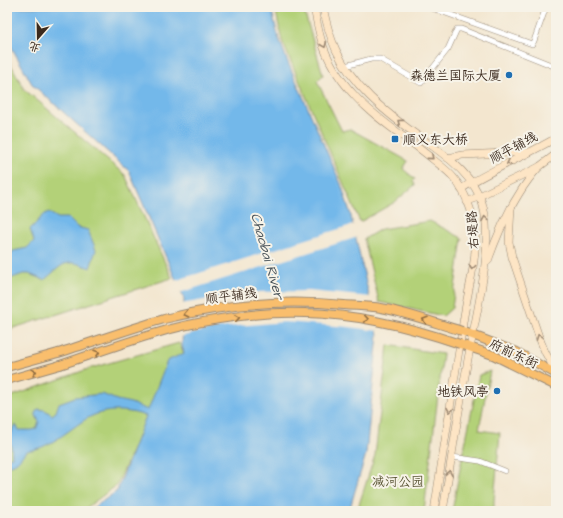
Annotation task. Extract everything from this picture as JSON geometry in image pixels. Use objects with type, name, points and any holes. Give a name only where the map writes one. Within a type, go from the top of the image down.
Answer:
[{"type":"main road","name":"右堤路","points":[[314,7],[322,40],[330,60],[341,78],[356,96],[378,117],[428,155],[453,177],[461,189],[472,212],[475,230],[474,251],[434,511]]},
{"type":"main road","name":"右堤路","points":[[323,7],[329,33],[336,50],[359,86],[380,106],[448,158],[471,183],[479,195],[483,207],[487,244],[484,271],[443,511]]},
{"type":"main road","name":"顺平辅线","points":[[461,189],[556,138]]},
{"type":"main road","points":[[448,158],[462,155],[503,154],[533,151]]},
{"type":"main road","points":[[467,202],[539,167],[556,154]]},
{"type":"main road","points":[[484,271],[495,241],[511,208],[522,188],[539,167]]},
{"type":"main road","points":[[511,208],[509,242],[512,257],[539,337],[556,373]]},
{"type":"main road","name":"顺平辅线","points":[[7,367],[58,353],[164,319],[236,305],[274,302],[314,302],[379,308],[416,317],[462,331]]},
{"type":"main road","name":"顺平辅线","points":[[7,380],[60,365],[167,330],[198,323],[262,314],[305,312],[344,316],[413,329],[460,344]]},
{"type":"main road","name":"府前东街","points":[[462,331],[517,352],[556,373]]},
{"type":"main road","name":"府前东街","points":[[460,344],[493,356],[556,386]]},
{"type":"street","points":[[429,7],[532,44],[546,7]]},
{"type":"street","points":[[345,66],[371,59],[380,59],[421,83],[448,49],[457,29],[461,29],[556,67]]},
{"type":"street","points":[[452,457],[480,461],[505,471]]},
{"type":"green space","points":[[275,7],[303,7],[323,75],[317,81],[342,131],[350,129],[408,161],[403,169],[415,179],[413,181],[415,185],[395,202],[360,222],[282,41]]},
{"type":"green space","points":[[7,57],[24,89],[125,175],[172,278],[7,330]]},
{"type":"green space","points":[[430,221],[462,238],[452,308],[443,316],[379,302],[364,239],[381,229]]},
{"type":"green space","points":[[179,343],[184,353],[143,427],[117,485],[82,511],[7,511],[7,398],[88,369]]},
{"type":"green space","name":"减河公园","points":[[388,345],[443,354],[424,511],[357,511],[375,455]]},
{"type":"green space","points":[[490,371],[479,430],[500,433],[494,511],[452,511],[479,375]]},
{"type":"water","name":"Chaobai River","points":[[7,7],[271,7],[278,36],[287,60],[341,184],[350,212],[378,335],[366,454],[349,511],[89,511],[117,491],[146,416],[130,412],[106,412],[90,417],[56,440],[34,450],[26,451],[16,463],[7,465],[7,458],[12,457],[11,444],[7,443],[7,434],[10,435],[13,427],[16,425],[19,430],[36,429],[39,422],[35,413],[38,409],[45,410],[52,415],[56,412],[59,403],[75,397],[102,394],[148,410],[167,361],[184,353],[182,346],[184,299],[129,171],[32,84],[7,39]]},
{"type":"water","points":[[48,212],[58,218],[68,218],[77,227],[88,230],[96,250],[90,268],[75,263],[69,263],[64,264],[44,280],[29,274],[23,274],[7,280],[7,261],[13,251],[27,248],[34,241],[30,229]]},
{"type":"pier","points":[[355,224],[358,237],[179,293],[174,281]]},
{"type":"pier","points":[[309,291],[371,297],[379,331],[285,322],[212,329],[180,337],[181,304],[259,292]]},
{"type":"place","name":"森德兰国际大厦","points":[[509,75]]},
{"type":"place","name":"顺义东大桥","points":[[395,139]]},
{"type":"place","name":"地铁风亭","points":[[497,391]]}]
